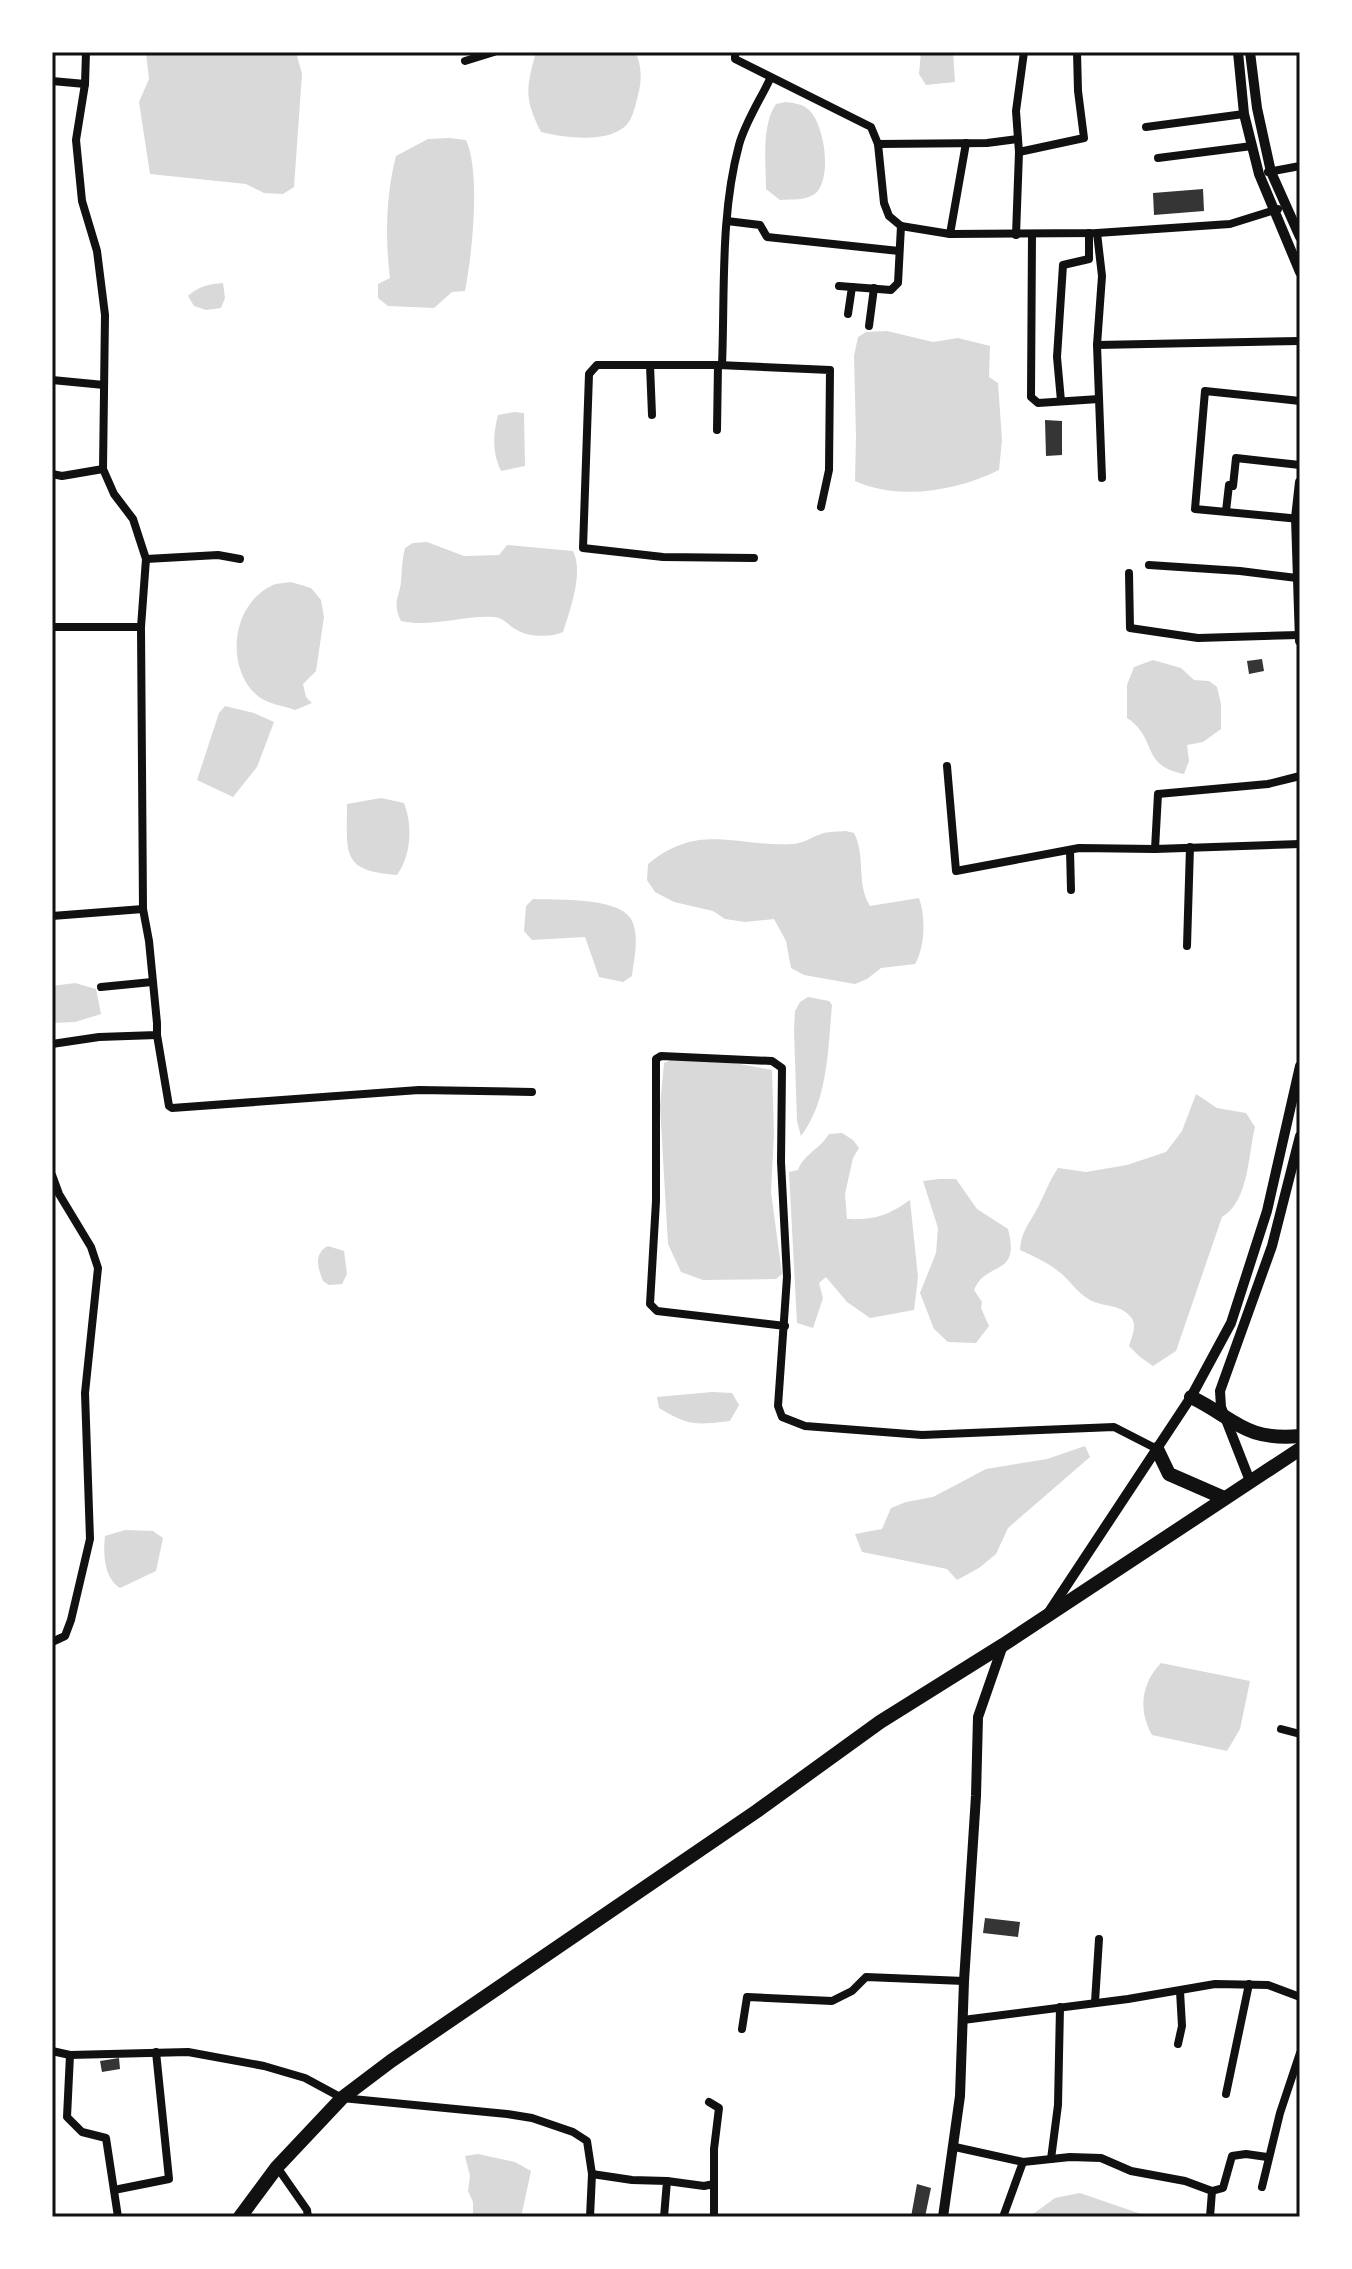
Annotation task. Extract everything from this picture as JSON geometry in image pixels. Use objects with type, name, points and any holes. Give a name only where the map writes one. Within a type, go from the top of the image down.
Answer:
[{"type":"highway","points":[[1191,1397],[1252,1433],[1300,1436]]},
{"type":"highway","points":[[1157,1449],[1169,1474],[1224,1498]]},
{"type":"highway","points":[[240,2217],[277,2167],[342,2098],[402,2053],[757,1811],[880,1722],[1003,1645],[1300,1449]]},
{"type":"street","points":[[86,52],[85,84],[76,140],[82,201],[97,251],[105,315],[103,469],[114,494],[133,519],[146,559],[141,627],[143,909],[149,941],[157,1035],[169,1106],[419,1090],[532,1092]]},
{"type":"street","points":[[465,61],[494,52]]},
{"type":"street","points":[[735,52],[735,59],[770,79],[871,127],[878,144],[884,203],[889,216],[901,226],[950,234],[1093,233],[1230,224],[1286,205]]},
{"type":"street","points":[[1016,235],[1019,152],[1016,111],[1024,52]]},
{"type":"street","points":[[1019,152],[1084,138],[1077,52]]},
{"type":"street","points":[[1238,52],[1244,114],[1259,174],[1300,272]]},
{"type":"street","points":[[1250,52],[1257,108],[1271,172],[1300,237]]},
{"type":"street","points":[[717,430],[727,221],[739,143],[770,79]]},
{"type":"street","points":[[52,81],[85,84]]},
{"type":"street","points":[[1146,127],[1244,114]]},
{"type":"street","points":[[878,144],[1018,139]]},
{"type":"street","points":[[950,234],[966,143]]},
{"type":"street","points":[[1158,158],[1252,146]]},
{"type":"street","points":[[1259,174],[1300,166]]},
{"type":"street","points":[[727,221],[760,225],[767,237],[899,251]]},
{"type":"street","points":[[839,286],[895,288],[898,283],[901,226]]},
{"type":"street","points":[[1093,233],[1102,276],[1097,345],[1102,478]]},
{"type":"street","points":[[1061,401],[1057,357],[1063,265],[1088,260],[1093,233]]},
{"type":"street","points":[[1032,234],[1033,402],[1099,399]]},
{"type":"street","points":[[848,314],[852,287]]},
{"type":"street","points":[[869,326],[874,288]]},
{"type":"street","points":[[1097,345],[1300,341]]},
{"type":"street","points":[[754,558],[663,557],[583,548],[589,374],[597,365],[720,365],[830,370],[829,470],[821,507]]},
{"type":"street","points":[[650,365],[652,415]]},
{"type":"street","points":[[52,380],[104,385]]},
{"type":"street","points":[[1298,519],[1195,509],[1205,391],[1300,401]]},
{"type":"street","points":[[1226,511],[1236,458],[1300,465]]},
{"type":"street","points":[[52,474],[62,476],[103,469]]},
{"type":"street","points":[[1129,573],[1130,628],[1198,638],[1300,638],[1297,578],[1300,482]]},
{"type":"street","points":[[146,559],[218,555],[240,559]]},
{"type":"street","points":[[1149,565],[1297,578]]},
{"type":"street","points":[[52,627],[141,627]]},
{"type":"street","points":[[947,766],[956,871],[1070,850],[1300,844]]},
{"type":"street","points":[[1155,849],[1158,794],[1268,784],[1300,776]]},
{"type":"street","points":[[1187,946],[1190,847]]},
{"type":"street","points":[[1070,850],[1071,890]]},
{"type":"street","points":[[52,916],[143,909]]},
{"type":"street","points":[[101,987],[152,982]]},
{"type":"street","points":[[52,1044],[99,1037],[157,1035]]},
{"type":"street","points":[[785,1326],[657,1311],[650,1304],[656,1201],[656,1059],[661,1056],[772,1061],[782,1068],[781,1162],[787,1277],[785,1326],[778,1406],[782,1417],[805,1426],[922,1435],[1114,1427],[1157,1449]]},
{"type":"street","points":[[1048,1614],[1191,1397],[1225,1334],[1267,1211],[1300,1066]]},
{"type":"street","points":[[1250,1481],[1224,1418],[1220,1391],[1272,1246],[1300,1136]]},
{"type":"street","points":[[52,1175],[59,1194],[91,1247],[98,1268],[85,1393],[90,1539],[71,1620],[65,1636],[52,1642]]},
{"type":"street","points":[[943,2217],[960,2096],[978,1717],[1003,1645]]},
{"type":"street","points":[[1281,1729],[1300,1734]]},
{"type":"street","points":[[1095,2002],[1099,1939]]},
{"type":"street","points":[[742,2029],[747,1997],[832,2001],[852,1991],[866,1977],[964,1981]]},
{"type":"street","points":[[963,2020],[1215,1984],[1268,1985],[1300,1997]]},
{"type":"street","points":[[1226,2094],[1249,1984]]},
{"type":"street","points":[[1178,2044],[1182,2026],[1180,1991]]},
{"type":"street","points":[[1051,2159],[1058,2105],[1060,2007]]},
{"type":"street","points":[[52,2051],[70,2055],[188,2052],[264,2066],[305,2078],[342,2098],[532,2118],[573,2132],[587,2141],[592,2174],[590,2217]]},
{"type":"street","points":[[114,2190],[169,2179],[156,2052]]},
{"type":"street","points":[[1262,2187],[1267,2157],[1300,2053]]},
{"type":"street","points":[[70,2055],[67,2117],[82,2132],[106,2138],[118,2217]]},
{"type":"street","points":[[709,2102],[719,2108],[714,2149],[714,2217]]},
{"type":"street","points":[[955,2147],[1023,2162],[1101,2158],[1131,2171],[1185,2181],[1212,2191],[1223,2188],[1232,2156],[1267,2157]]},
{"type":"street","points":[[1003,2217],[1023,2162]]},
{"type":"street","points":[[277,2167],[307,2210],[308,2217]]},
{"type":"street","points":[[592,2174],[704,2186],[714,2184]]},
{"type":"street","points":[[664,2217],[667,2181]]},
{"type":"street","points":[[1210,2217],[1212,2191]]},
{"type":"shaded area","points":[[146,52],[296,52],[302,74],[294,187],[283,194],[264,193],[246,184],[150,174],[139,102],[149,79]]},
{"type":"shaded area","points":[[536,52],[635,52],[641,79],[630,120],[613,133],[589,138],[541,132],[528,93]]},
{"type":"shaded area","points":[[921,52],[953,52],[955,82],[926,85],[919,74]]},
{"type":"shaded area","points":[[786,102],[804,106],[815,117],[825,164],[821,186],[816,193],[803,198],[780,200],[766,189],[765,145],[771,113],[776,104]]},
{"type":"shaded area","points":[[428,139],[466,140],[473,172],[472,236],[465,291],[452,292],[434,308],[388,306],[378,298],[378,284],[390,278],[387,216],[396,156]]},
{"type":"shaded area","points":[[223,283],[225,298],[221,308],[206,310],[194,306],[188,296],[204,286]]},
{"type":"shaded area","points":[[887,331],[933,342],[958,338],[990,346],[989,377],[998,383],[1002,440],[999,470],[965,483],[928,491],[890,491],[855,481],[854,356],[858,337],[866,332]]},
{"type":"shaded area","points":[[524,413],[525,466],[501,471],[495,450],[496,422],[498,415]]},
{"type":"shaded area","points":[[427,542],[464,556],[499,555],[507,545],[573,551],[577,580],[563,632],[545,636],[526,634],[494,617],[424,623],[401,621],[397,605],[405,548],[413,543]]},
{"type":"shaded area","points":[[291,582],[311,588],[321,600],[324,617],[316,671],[303,684],[306,697],[312,703],[295,710],[259,697],[248,685],[237,654],[237,638],[248,607],[259,594],[273,585]]},
{"type":"shaded area","points":[[1153,660],[1181,668],[1194,680],[1209,681],[1217,687],[1221,729],[1203,742],[1187,745],[1189,761],[1184,774],[1161,765],[1143,734],[1127,718],[1127,685],[1134,667]]},
{"type":"shaded area","points":[[225,706],[274,722],[257,767],[233,797],[197,780],[219,713]]},
{"type":"shaded area","points":[[381,798],[404,803],[407,812],[408,850],[397,875],[379,873],[357,864],[348,847],[347,804]]},
{"type":"shaded area","points":[[824,833],[854,833],[858,842],[863,889],[870,906],[919,898],[923,923],[923,941],[915,964],[881,968],[855,984],[804,975],[791,968],[786,941],[774,919],[745,922],[725,919],[713,911],[674,902],[655,892],[647,880],[648,864],[666,851],[684,844],[718,839],[792,844]]},
{"type":"shaded area","points":[[533,899],[600,903],[624,912],[631,919],[635,932],[632,976],[623,982],[599,977],[585,937],[532,940],[524,931],[526,906]]},
{"type":"shaded area","points":[[75,983],[96,989],[101,1014],[75,1022],[52,1023],[52,986]]},
{"type":"shaded area","points":[[808,997],[829,1001],[832,1005],[822,1091],[801,1136],[797,1121],[794,1030],[795,1011],[800,1002]]},
{"type":"shaded area","points":[[678,1057],[713,1059],[772,1070],[774,1134],[771,1192],[782,1274],[776,1279],[703,1280],[681,1272],[668,1244],[660,1106],[664,1063]]},
{"type":"shaded area","points":[[1196,1094],[1217,1108],[1246,1113],[1255,1127],[1242,1189],[1231,1210],[1222,1217],[1176,1351],[1153,1366],[1129,1346],[1134,1326],[1126,1312],[1085,1297],[1054,1268],[1020,1250],[1026,1228],[1058,1168],[1086,1172],[1127,1165],[1166,1152],[1182,1131]]},
{"type":"shaded area","points":[[842,1133],[859,1148],[853,1158],[845,1194],[847,1219],[880,1216],[910,1200],[918,1277],[914,1310],[870,1318],[847,1302],[826,1277],[819,1283],[823,1298],[813,1328],[797,1323],[789,1172],[798,1170],[829,1134]]},
{"type":"shaded area","points":[[956,1179],[977,1209],[1008,1229],[1010,1255],[1006,1262],[979,1281],[974,1290],[982,1302],[981,1308],[989,1326],[976,1343],[948,1342],[934,1329],[920,1293],[936,1253],[938,1228],[923,1181]]},
{"type":"shaded area","points":[[328,1246],[344,1251],[347,1274],[342,1284],[329,1285],[321,1276],[319,1257]]},
{"type":"shaded area","points":[[732,1393],[739,1405],[730,1421],[693,1423],[659,1408],[657,1397]]},
{"type":"shaded area","points":[[1085,1446],[1090,1457],[1008,1528],[996,1554],[957,1580],[947,1569],[862,1552],[855,1534],[882,1529],[891,1508],[933,1497],[986,1469],[1047,1459]]},
{"type":"shaded area","points":[[125,1530],[153,1531],[163,1538],[156,1571],[120,1588],[108,1572],[105,1536]]},
{"type":"shaded area","points":[[1161,1663],[1250,1681],[1240,1729],[1227,1751],[1152,1735],[1143,1707],[1144,1698],[1149,1680]]},
{"type":"shaded area","points":[[478,2154],[515,2162],[531,2171],[521,2217],[473,2217],[465,2156]]},
{"type":"shaded area","points":[[1080,2193],[1145,2217],[1029,2217],[1055,2198]]},
{"type":"building","points":[[1203,189],[1204,211],[1154,215],[1153,193]]},
{"type":"building","points":[[1045,420],[1062,421],[1062,455],[1046,456]]},
{"type":"building","points":[[1262,659],[1264,671],[1249,674],[1247,661]]},
{"type":"building","points":[[985,1918],[1020,1922],[1018,1937],[983,1933]]},
{"type":"building","points":[[119,2058],[120,2069],[102,2072],[100,2061]]},
{"type":"building","points":[[917,2184],[931,2188],[925,2217],[911,2217]]}]
